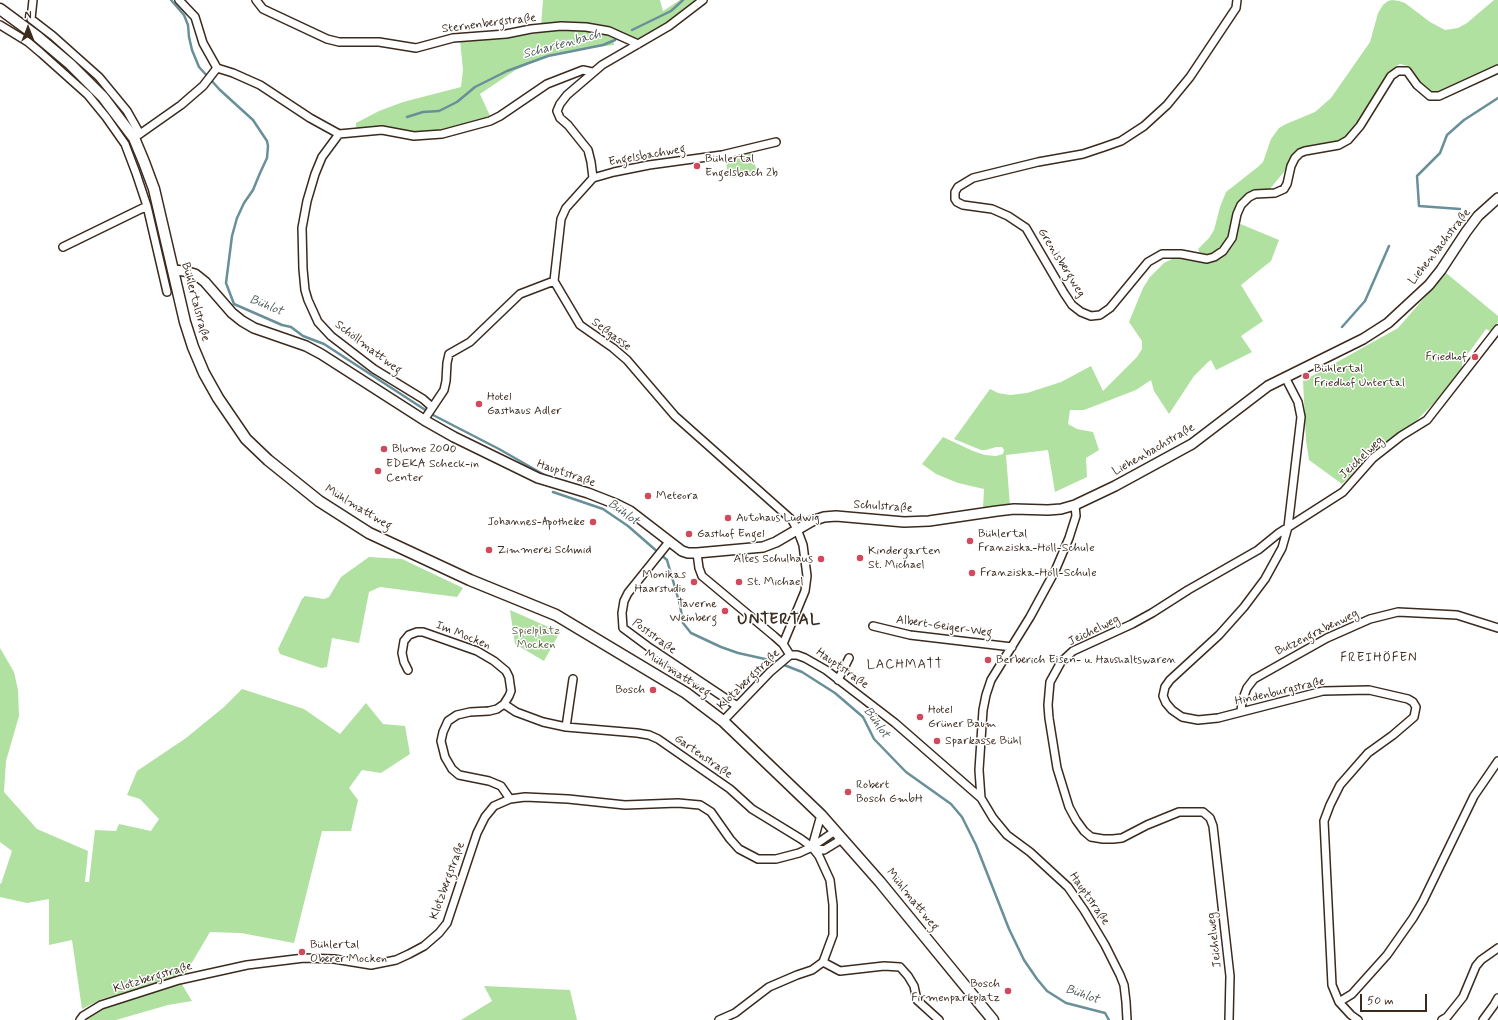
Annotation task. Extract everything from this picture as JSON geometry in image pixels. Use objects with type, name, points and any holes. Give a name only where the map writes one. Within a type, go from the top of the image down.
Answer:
[{"type":"main road","name":"Bühlertalstraße","points":[[0,9],[38,37],[70,64],[103,97],[133,139],[144,162],[154,190],[185,322],[204,373],[246,439],[264,456]]},
{"type":"main road","name":"Mühlmattweg","points":[[264,456],[319,501],[370,533],[470,580],[556,615],[686,693],[723,721],[821,814],[880,882],[993,1020]]},
{"type":"street","points":[[33,0],[31,19],[54,36],[84,65],[99,77],[127,111],[133,139],[181,105],[202,86],[214,71]]},
{"type":"street","points":[[179,0],[195,17],[214,71]]},
{"type":"street","name":"Sternenbergstraße","points":[[256,0],[263,9],[326,39],[339,42],[379,42],[416,48],[453,38],[506,34],[531,29],[561,26],[586,27],[609,31],[638,44]]},
{"type":"street","points":[[425,417],[444,390],[449,354],[470,342],[488,327],[520,294],[554,281],[561,219],[566,208],[593,178],[592,162],[588,150],[568,125],[560,118],[557,111],[566,95],[592,72],[669,26],[703,0]]},
{"type":"street","name":"Grenisbergweg","points":[[1237,0],[1236,8],[1190,77],[1167,105],[1144,126],[1120,141],[1083,154],[1038,162],[973,178],[958,187],[955,192],[957,202],[963,205],[992,209],[1008,216],[1026,228],[1064,293],[1072,305],[1081,312],[1091,316],[1100,314],[1110,308],[1148,262],[1162,254],[1181,254],[1207,259],[1214,257],[1223,251],[1232,238],[1241,205],[1255,194],[1275,193],[1284,189],[1288,184],[1291,166],[1295,158],[1300,153],[1331,148],[1348,140],[1368,114],[1391,76],[1398,70],[1407,71],[1417,85],[1430,96],[1439,96],[1498,69]]},
{"type":"street","name":"Bühlertalstraße","points":[[0,25],[37,49],[88,95],[106,117],[133,139],[136,173],[147,206],[167,292]]},
{"type":"street","points":[[214,71],[233,73],[260,85],[310,118],[339,134],[382,130],[414,136],[442,134],[490,121],[500,116],[547,84],[583,70],[592,72]]},
{"type":"street","name":"Schöllmattweg","points":[[339,134],[322,157],[307,201],[302,235],[304,290],[318,322],[331,336],[374,369],[423,399],[432,407]]},
{"type":"street","name":"Engelsbachweg","points":[[593,178],[649,165],[722,155],[776,142]]},
{"type":"street","name":"Liehenbachstraße","points":[[1075,505],[1192,444],[1268,386],[1363,339],[1388,323],[1429,285],[1478,216],[1498,198]]},
{"type":"street","points":[[63,247],[147,206]]},
{"type":"street","name":"Hauptstraße","points":[[173,270],[195,274],[205,282],[232,313],[242,321],[254,328],[306,346],[321,354],[425,417],[454,438],[538,478],[588,493],[616,504],[630,511],[666,545],[688,553],[697,554]]},
{"type":"street","name":"Seßgasse","points":[[554,281],[580,325],[613,348],[627,360],[655,395],[675,416],[792,520],[797,529],[805,555],[807,576],[805,591],[783,644]]},
{"type":"street","name":"Jeichelweg","points":[[1229,1020],[1230,976],[1213,826],[1210,818],[1203,812],[1179,812],[1147,825],[1122,838],[1113,840],[1103,840],[1092,837],[1084,831],[1069,807],[1057,768],[1049,718],[1048,705],[1050,682],[1061,662],[1073,651],[1118,631],[1258,550],[1279,533],[1343,492],[1374,458],[1401,436],[1427,420],[1498,329]]},
{"type":"street","name":"Hindenburgstraße","points":[[1285,377],[1298,402],[1301,417],[1288,527],[1282,548],[1265,579],[1244,607],[1219,635],[1170,680],[1165,687],[1164,696],[1166,703],[1172,710],[1182,717],[1198,720],[1218,718],[1323,690],[1369,690],[1408,699],[1413,702],[1416,707],[1414,717],[1393,735],[1368,752],[1340,785],[1324,821],[1332,985],[1339,1002],[1358,1020]]},
{"type":"street","points":[[981,798],[979,770],[983,710],[986,695],[991,680],[1012,647],[1059,563],[1076,516],[1075,505]]},
{"type":"street","name":"Schulstraße","points":[[697,554],[763,547],[776,542],[797,529],[824,516],[904,522],[929,521],[1014,509],[1048,510],[1061,509],[1075,505]]},
{"type":"street","name":"Poststraße","points":[[666,545],[628,593],[624,601],[622,613],[623,628],[650,648],[737,706]]},
{"type":"street","points":[[697,554],[702,576],[783,644],[787,657]]},
{"type":"street","name":"Butzengrabenweg","points":[[1241,712],[1242,701],[1247,688],[1254,679],[1327,638],[1370,620],[1398,612],[1457,615],[1498,628]]},
{"type":"street","name":"Albert-Geiger-Weg","points":[[873,626],[910,635],[1012,647]]},
{"type":"street","name":"Im Mocken","points":[[408,670],[402,653],[404,641],[409,635],[417,632],[423,632],[437,636],[477,651],[494,661],[506,671],[509,677],[511,690],[504,704]]},
{"type":"street","name":"Hauptstraße","points":[[787,657],[797,655],[826,670],[895,723],[981,798],[993,818],[1007,835],[1030,852],[1068,887],[1105,945],[1120,975],[1125,996],[1127,1020]]},
{"type":"street","name":"Klotzbergstraße","points":[[723,721],[770,672],[787,657]]},
{"type":"street","points":[[838,680],[849,658]]},
{"type":"street","points":[[566,727],[573,679]]},
{"type":"street","points":[[504,704],[497,709],[489,711],[470,712],[457,715],[448,721],[441,740],[445,757],[452,769],[460,775],[489,781],[501,786],[510,799]]},
{"type":"street","name":"Gartenstraße","points":[[504,704],[516,712],[543,722],[566,727],[649,735],[730,789],[752,809],[801,839],[819,856],[830,880],[833,905],[833,935],[823,962]]},
{"type":"street","points":[[1339,1002],[1352,994],[1387,955],[1413,918],[1423,901],[1474,796],[1498,761]]},
{"type":"street","name":"Klotzbergstraße","points":[[80,1020],[83,1016],[101,1005],[179,980],[240,967],[304,958],[334,959],[370,965],[396,960],[409,954],[424,946],[440,933],[447,923],[477,833],[485,817],[494,806],[510,799],[568,798],[625,805],[678,803],[700,805],[711,812],[730,840],[740,849],[758,859],[776,859],[799,853],[812,848],[835,831]]},
{"type":"street","points":[[812,848],[821,814]]},
{"type":"street","name":"Klotzbergstraße","points":[[812,848],[824,850],[842,839]]},
{"type":"street","points":[[1442,1020],[1447,1018],[1463,997],[1476,966],[1481,960],[1498,948]]},
{"type":"street","points":[[719,1020],[735,1013],[770,987],[812,970],[823,962],[840,971],[884,966],[900,967],[914,986],[917,1000],[939,1020]]},
{"type":"street","points":[[1483,1020],[1498,998]]},
{"type":"street","points":[[735,1013],[738,1020]]},
{"type":"green space","points":[[543,0],[660,0],[663,11],[680,0],[698,0],[664,25],[637,39],[597,25],[561,23],[541,26]]},
{"type":"green space","points":[[1392,0],[1405,3],[1430,22],[1445,30],[1458,28],[1467,23],[1494,0],[1498,0],[1498,65],[1439,92],[1429,92],[1421,86],[1408,66],[1400,64],[1396,66],[1359,123],[1348,137],[1336,143],[1303,148],[1297,151],[1288,167],[1269,190],[1245,198],[1230,236],[1223,247],[1210,255],[1201,255],[1198,249],[1209,238],[1214,230],[1220,207],[1226,192],[1263,162],[1271,139],[1279,128],[1315,112],[1331,98],[1370,42],[1378,13],[1383,5]]},
{"type":"green space","points":[[563,29],[589,29],[613,35],[614,45],[548,55],[514,71],[480,94],[491,118],[463,126],[425,132],[360,129],[356,127],[356,123],[379,111],[403,102],[461,87],[463,70],[460,40],[507,38]]},
{"type":"green space","points":[[750,152],[757,170],[733,178],[730,177],[727,171],[726,159],[728,156]]},
{"type":"green space","points":[[1238,223],[1279,240],[1271,261],[1241,285],[1263,321],[1241,336],[1252,352],[1216,370],[1211,360],[1194,376],[1169,414],[1154,391],[1151,380],[1136,390],[1084,410],[1070,410],[1068,424],[1077,429],[1093,432],[1099,450],[1086,458],[1087,477],[1055,492],[1048,450],[1006,455],[1010,506],[983,508],[984,489],[958,483],[936,474],[922,464],[943,437],[985,455],[996,456],[1003,454],[1004,450],[1002,447],[981,450],[954,439],[990,389],[998,393],[1010,395],[1027,393],[1061,382],[1091,366],[1103,391],[1137,357],[1142,349],[1142,341],[1129,322],[1143,288],[1150,277],[1164,263],[1172,259],[1182,258],[1209,262],[1219,259],[1229,251],[1235,240]]},
{"type":"green space","points":[[1446,273],[1498,316],[1498,322],[1492,332],[1486,329],[1462,362],[1462,368],[1437,400],[1411,426],[1377,449],[1342,484],[1309,460],[1306,440],[1303,381],[1398,328]]},
{"type":"green space","points":[[369,557],[402,559],[463,588],[457,597],[380,587],[369,592],[359,643],[332,638],[327,667],[321,668],[280,654],[278,649],[302,599],[305,596],[324,599],[329,597],[341,577]]},
{"type":"green space","name":"Spielplatz Mocken","points":[[510,610],[560,632],[544,661],[515,644]]},
{"type":"green space","points":[[0,648],[14,672],[18,690],[19,716],[6,761],[4,792],[37,829],[88,851],[85,882],[89,882],[95,830],[116,831],[119,824],[151,831],[159,819],[140,799],[127,795],[137,771],[186,738],[224,707],[242,689],[304,709],[340,734],[366,703],[383,724],[405,726],[410,754],[381,773],[362,770],[349,788],[358,800],[351,831],[322,831],[294,943],[241,933],[210,932],[184,976],[102,999],[82,1009],[72,940],[49,945],[49,899],[27,903],[0,897],[0,883],[1,884],[12,851],[0,842]]},
{"type":"green space","points":[[181,983],[192,1001],[168,1005],[116,1020],[86,1020],[89,1016],[102,1009]]},
{"type":"green space","points":[[484,986],[570,990],[577,1020],[461,1020],[492,1001]]},
{"type":"waterway","name":"Bühlot","points":[[171,0],[184,15],[188,25],[192,50],[199,67],[220,90],[253,120],[267,141],[267,158],[253,190],[244,203],[237,218],[232,236],[226,283],[234,304],[282,325],[291,327],[303,336],[324,344],[433,415],[499,449],[548,477]]},
{"type":"waterway","name":"Schartenbach","points":[[632,30],[671,11],[683,0]]},
{"type":"waterway","name":"Schartenbach","points":[[407,117],[423,112],[439,111],[457,102],[475,87],[507,71],[548,56],[603,45],[615,40]]},
{"type":"waterway","points":[[1460,209],[1419,206],[1417,176],[1440,153],[1447,135],[1464,120],[1498,98]]},
{"type":"waterway","points":[[1342,327],[1365,301],[1389,246]]},
{"type":"waterway","name":"Bühlot","points":[[553,492],[603,509],[628,526],[667,560],[680,605],[683,623],[691,633],[738,653],[774,661],[802,672],[835,693],[863,717],[874,739],[906,772],[951,804],[962,817],[976,845],[1009,929],[1024,960],[1037,979],[1047,991],[1066,1003],[1105,1013],[1109,1020]]},
{"type":"place","name":"Bühlertal Engelsbach 2b","points":[[697,166]]},
{"type":"place","name":"Friedhof","points":[[1475,357]]},
{"type":"place","name":"Bühlertal Friedhof Untertal","points":[[1306,376]]},
{"type":"place","name":"Hotel Gasthaus Adler","points":[[479,404]]},
{"type":"place","name":"Blume 2000","points":[[384,449]]},
{"type":"place","name":"EDEKA Scheck-in Center","points":[[378,471]]},
{"type":"place","name":"Meteora","points":[[648,496]]},
{"type":"place","name":"Autohaus Ludwig","points":[[728,518]]},
{"type":"place","name":"Johannes-Apotheke","points":[[593,522]]},
{"type":"place","name":"Gasthof Engel","points":[[689,534]]},
{"type":"place","name":"Bühlertal Franziska-Höll-Schule","points":[[970,541]]},
{"type":"place","name":"Zimmerei Schmid","points":[[489,550]]},
{"type":"place","name":"Kindergarten St. Michael","points":[[860,558]]},
{"type":"place","name":"Altes Schulhaus","points":[[821,559]]},
{"type":"place","name":"Franziska-Höll-Schule","points":[[972,573]]},
{"type":"place","name":"Monikas Haarstudio","points":[[694,582]]},
{"type":"place","name":"St. Michael","points":[[739,582]]},
{"type":"place","name":"Taverne Weinberg","points":[[725,611]]},
{"type":"place","name":"Berberich Eisen- u. Haushaltswaren","points":[[988,660]]},
{"type":"place","name":"Bosch","points":[[653,690]]},
{"type":"place","name":"Hotel Grüner Baum","points":[[920,717]]},
{"type":"place","name":"Sparkasse Bühl","points":[[937,741]]},
{"type":"place","name":"Robert Bosch GmbH","points":[[848,792]]},
{"type":"place","name":"Bühlertal Oberer Mocken","points":[[302,952]]},
{"type":"place","name":"Bosch Firmenparkplatz","points":[[1008,991]]},
{"type":"district","name":"UNTERTAL","points":[[779,621]]},
{"type":"district","name":"FREIHÖFEN","points":[[1379,658]]},
{"type":"district","name":"LACHMATT","points":[[905,665]]}]
